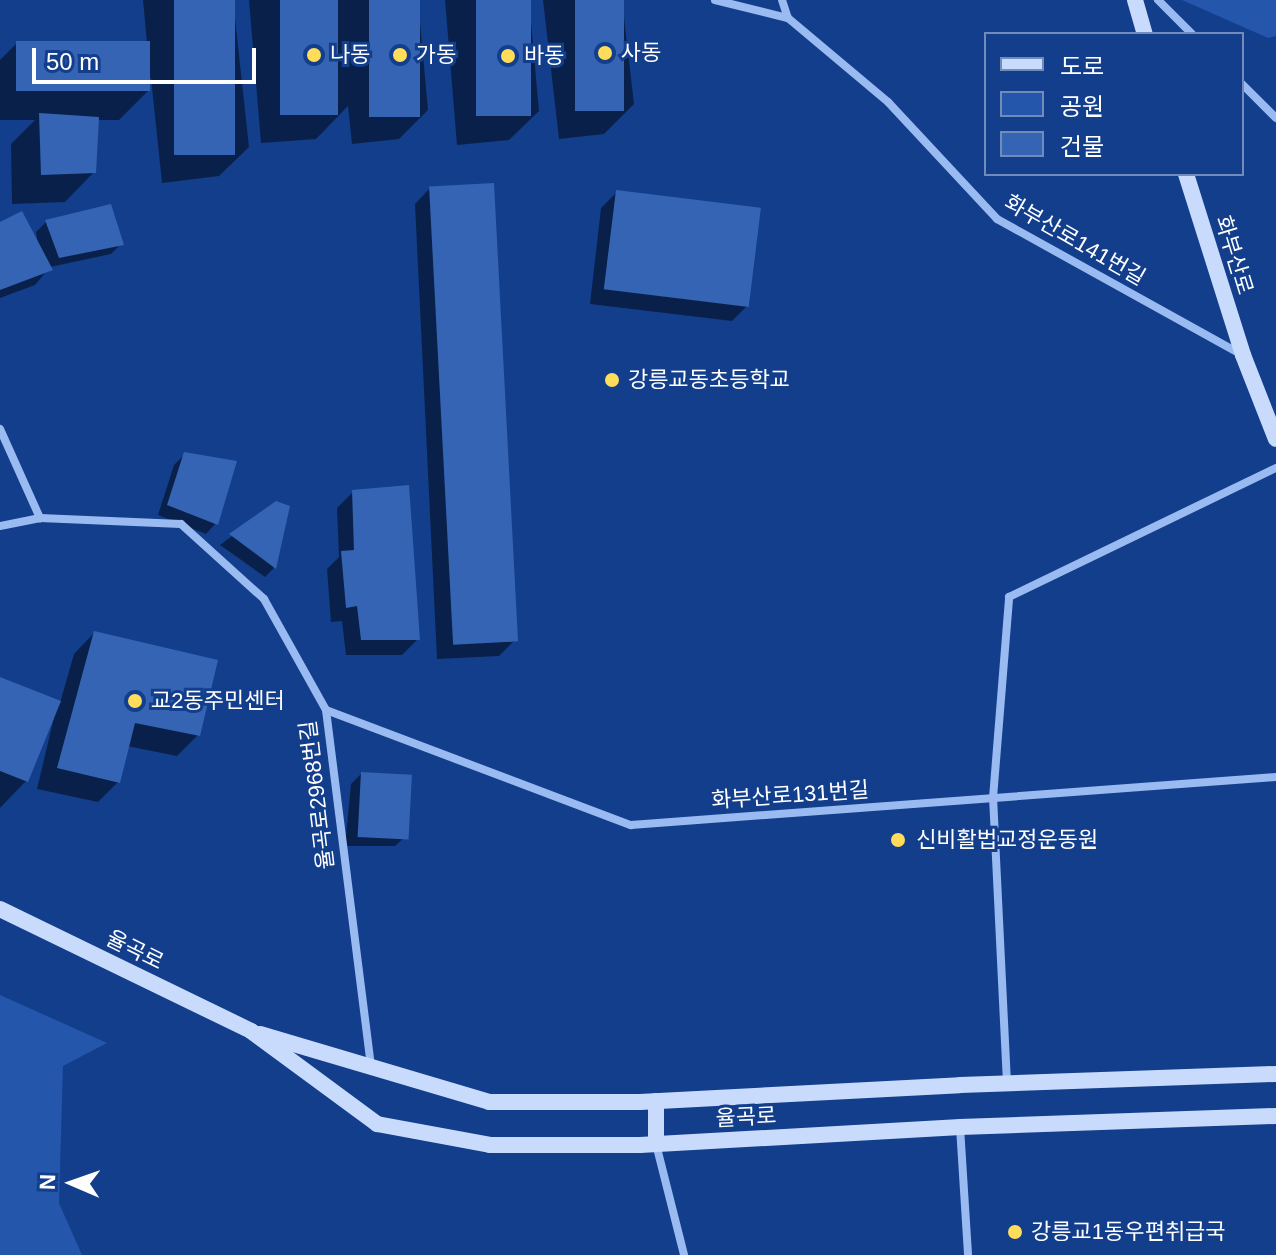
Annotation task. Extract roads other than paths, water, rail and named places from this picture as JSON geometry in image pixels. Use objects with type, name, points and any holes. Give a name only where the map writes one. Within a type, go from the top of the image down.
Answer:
[{"type":"street","name":"화부산로141번길","points":[[715,0],[788,18],[888,102],[997,219],[1243,355]]},
{"type":"street","points":[[782,0],[788,18]]},
{"type":"street","points":[[1135,0],[1144,32]]},
{"type":"street","points":[[1158,0],[1190,32]]},
{"type":"street","points":[[1244,86],[1276,118]]},
{"type":"street","name":"화부산로","points":[[1187,176],[1243,355],[1276,439]]},
{"type":"street","points":[[0,429],[40,518]]},
{"type":"street","points":[[1007,1084],[993,798],[1009,597],[1276,468]]},
{"type":"street","name":"율곡로2968번길","points":[[0,526],[40,518],[181,524],[264,599],[326,710],[371,1065]]},
{"type":"street","name":"화부산로131번길","points":[[326,710],[631,825],[1276,777]]},
{"type":"street","name":"율곡로","points":[[0,909],[251,1031],[489,1102],[656,1101],[1276,1074]]},
{"type":"street","name":"율곡로","points":[[251,1031],[377,1124],[490,1145],[656,1144],[960,1127],[1276,1116]]},
{"type":"street","points":[[656,1101],[656,1144],[684,1255]]},
{"type":"street","points":[[960,1127],[968,1255]]},
{"type":"place","name":"사동","points":[[605,53]]},
{"type":"place","name":"나동","points":[[314,55]]},
{"type":"place","name":"가동","points":[[400,55]]},
{"type":"place","name":"바동","points":[[508,56]]},
{"type":"place","name":"강릉교동초등학교","points":[[612,380]]},
{"type":"place","name":"교2동주민센터","points":[[135,701]]},
{"type":"place","name":"신비활법교정운동원","points":[[898,840]]},
{"type":"place","name":"강릉교1동우편취급국","points":[[1015,1232]]}]
